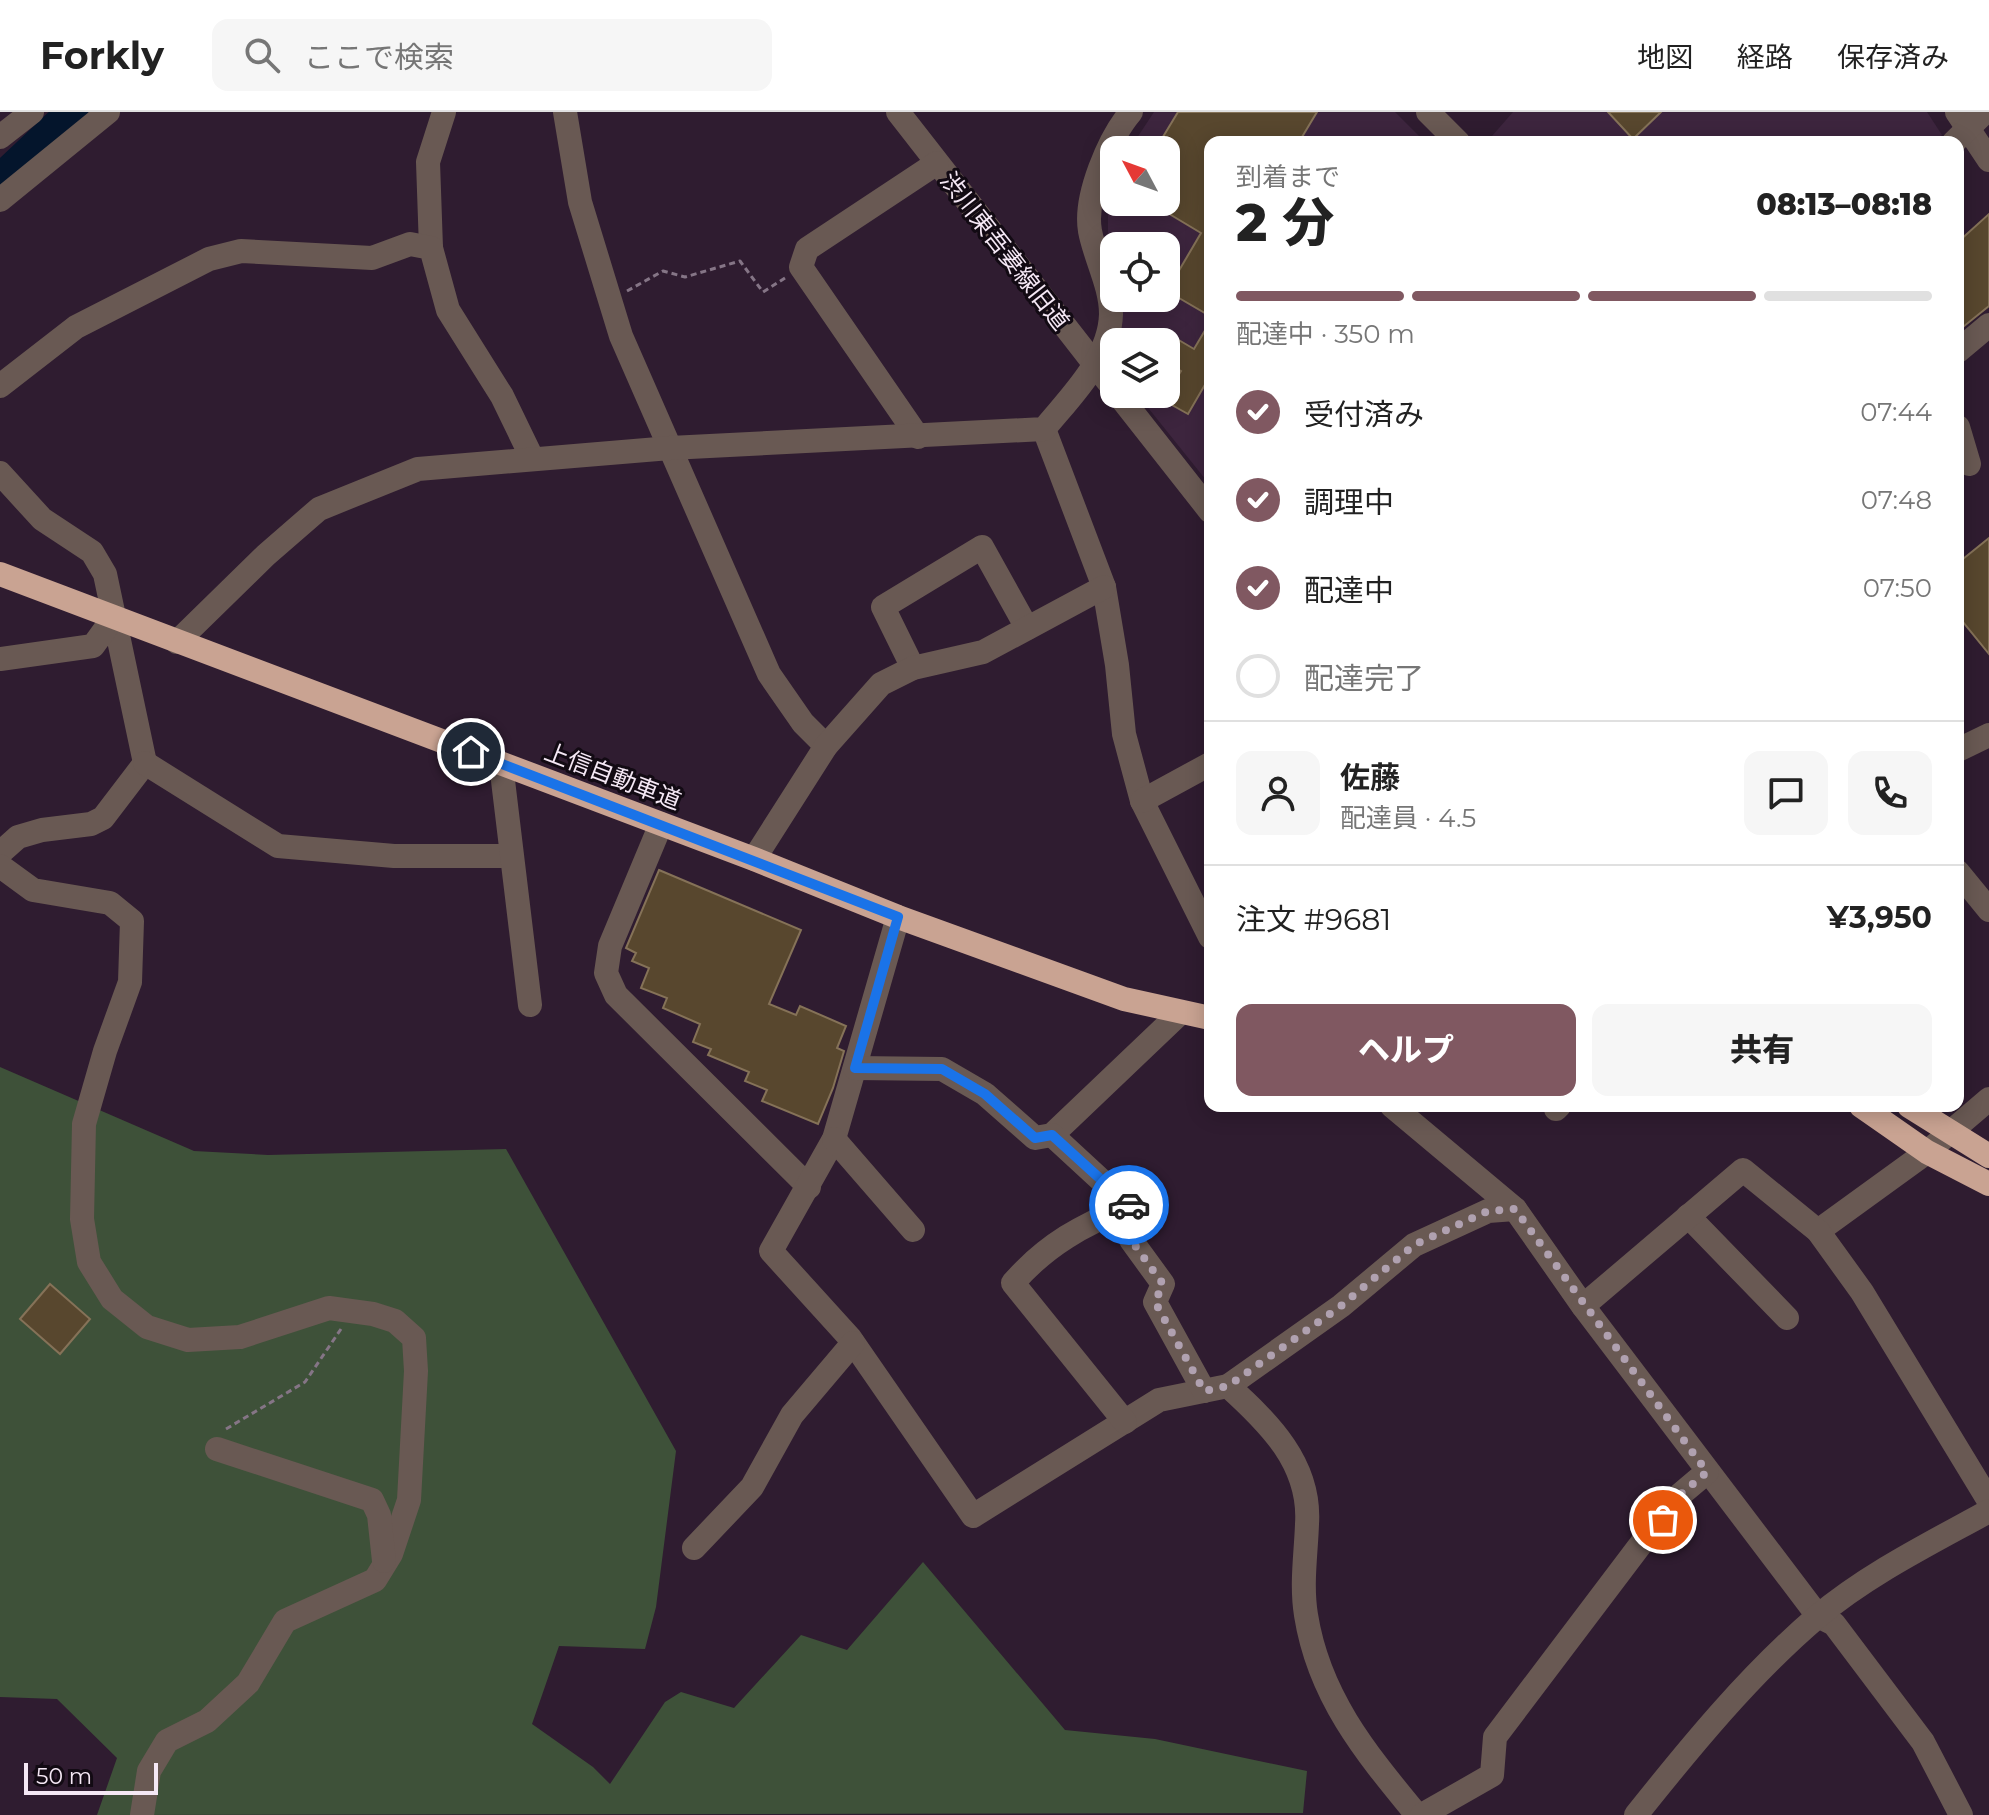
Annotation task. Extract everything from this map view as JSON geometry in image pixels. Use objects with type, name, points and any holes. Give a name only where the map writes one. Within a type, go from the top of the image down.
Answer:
[{"type":"highway","name":"上信自動車道","points":[[0,574],[754,859],[898,917],[1124,999],[1204,1017]]},
{"type":"highway","points":[[1870,1112],[1927,1152],[1989,1184]]},
{"type":"highway","points":[[1918,1112],[1989,1156]]},
{"type":"street","points":[[0,137],[32,112]]},
{"type":"street","points":[[0,200],[108,112]]},
{"type":"street","points":[[444,112],[428,162],[431,248],[448,310],[502,396],[532,458]]},
{"type":"street","points":[[565,112],[580,202],[621,336],[769,674],[803,723],[826,746]]},
{"type":"street","name":"渋川東吾妻線旧道","points":[[898,112],[1100,371]]},
{"type":"street","points":[[177,642],[266,555],[319,509],[418,469],[670,448],[1044,429],[1095,364],[1111,315],[1090,230],[1089,209],[1094,185],[1131,112]]},
{"type":"street","points":[[1428,112],[1452,136]]},
{"type":"street","points":[[1966,124],[1989,160]]},
{"type":"street","points":[[918,437],[801,267],[807,249],[937,163]]},
{"type":"street","points":[[0,386],[76,327],[209,259],[241,251],[372,258],[410,244],[431,248]]},
{"type":"street","points":[[1964,346],[1989,325]]},
{"type":"street","points":[[1129,408],[1204,503]]},
{"type":"street","points":[[1044,429],[1104,587],[1124,734],[1142,801],[1204,925]]},
{"type":"street","points":[[1964,447],[1969,464]]},
{"type":"street","points":[[0,473],[42,519],[92,552],[105,574],[145,763],[278,846],[394,856],[511,856]]},
{"type":"street","points":[[913,668],[883,607],[982,547],[1027,628]]},
{"type":"street","points":[[754,859],[826,746],[881,684],[913,668],[983,652],[1104,587]]},
{"type":"street","points":[[0,659],[93,646],[114,617]]},
{"type":"street","points":[[1964,747],[1989,735]]},
{"type":"street","points":[[0,853],[18,837],[42,830],[91,824],[103,818],[145,763]]},
{"type":"street","points":[[501,764],[530,1005]]},
{"type":"street","points":[[1142,801],[1204,767]]},
{"type":"street","points":[[661,824],[610,946],[606,973],[616,995],[809,1187]]},
{"type":"street","points":[[0,866],[33,890],[110,903],[132,921],[130,982],[84,1124],[82,1219],[89,1262],[112,1299],[147,1327],[188,1340],[240,1337],[329,1308],[373,1314],[395,1321],[414,1338],[416,1371],[409,1500],[385,1564],[375,1580],[285,1621],[248,1683],[207,1721],[167,1741],[149,1771],[142,1815]]},
{"type":"street","points":[[1964,879],[1989,910]]},
{"type":"street","points":[[898,917],[834,1139],[771,1251],[853,1343],[973,1516],[1159,1400],[1216,1389],[1341,1306],[1414,1245],[1488,1211],[1515,1209]]},
{"type":"street","points":[[855,1068],[942,1069],[985,1094],[1035,1138],[1052,1135],[1180,1013]]},
{"type":"street","points":[[1818,1231],[1927,1152],[1989,1099]]},
{"type":"street","points":[[1399,1112],[1515,1209],[1707,1472],[1818,1616],[1834,1624],[1923,1742],[1961,1815]]},
{"type":"street","points":[[1052,1135],[1129,1206],[1131,1240],[1163,1284],[1155,1302],[1216,1389],[1267,1421],[1294,1460],[1304,1487],[1308,1519],[1303,1577],[1306,1617],[1330,1694],[1355,1740],[1419,1815],[1492,1775],[1495,1737],[1675,1499],[1707,1472]]},
{"type":"street","points":[[834,1139],[913,1230]]},
{"type":"street","points":[[1583,1306],[1743,1170],[1818,1231],[1862,1292],[1989,1501]]},
{"type":"street","points":[[1125,1422],[1013,1283],[1037,1255],[1077,1228],[1129,1206]]},
{"type":"street","points":[[1688,1216],[1787,1318]]},
{"type":"street","points":[[694,1548],[752,1487],[792,1415],[853,1343]]},
{"type":"street","points":[[217,1449],[372,1500],[379,1515],[385,1564]]},
{"type":"street","points":[[1636,1815],[1741,1693],[1818,1616],[1902,1559],[1989,1511]]},
{"type":"path","points":[[610,301],[663,271],[685,277],[740,261],[763,292],[801,267]]},
{"type":"path","points":[[217,1449],[226,1430],[305,1382],[324,1350],[341,1331],[336,1324]]},
{"type":"shaded area","points":[[1154,112],[1395,112],[1419,136],[1204,136],[1204,478],[1148,408],[1180,408],[1180,328],[1120,328],[1122,312],[1180,312],[1180,232],[1108,232],[1108,216],[1180,216],[1180,136],[1138,136]]},
{"type":"shaded area","points":[[1513,112],[1927,112],[1942,135],[1941,136],[1492,136]]},
{"type":"green space","points":[[0,1067],[194,1151],[268,1155],[506,1149],[676,1451],[656,1607],[645,1649],[559,1646],[532,1724],[593,1767],[610,1784],[665,1702],[681,1692],[734,1708],[801,1635],[847,1650],[923,1562],[1065,1730],[1155,1739],[1307,1771],[1303,1813],[97,1815],[117,1758],[57,1699],[0,1697]]},
{"type":"building","points":[[1178,112],[1317,112],[1303,136],[1204,136],[1204,313],[1180,299],[1180,269],[1201,233],[1173,216],[1180,216],[1180,136],[1163,136]]},
{"type":"building","points":[[1608,112],[1661,112],[1636,136],[1630,136]]},
{"type":"building","points":[[1989,214],[1989,306],[1964,326],[1964,237]]},
{"type":"building","points":[[1204,332],[1204,386],[1188,414],[1177,408],[1180,408],[1180,341],[1194,349]]},
{"type":"building","points":[[1989,538],[1989,654],[1964,623],[1964,558]]},
{"type":"building","points":[[659,870],[801,930],[769,1004],[796,1015],[800,1006],[846,1026],[837,1048],[844,1051],[818,1124],[762,1101],[767,1090],[745,1081],[749,1072],[708,1055],[711,1049],[693,1042],[700,1024],[663,1008],[667,998],[641,988],[649,968],[632,961],[636,953],[626,948]]},
{"type":"building","points":[[50,1284],[90,1319],[60,1354],[20,1319]]},
{"type":"waterway","points":[[0,180],[72,112]]},
{"type":"way so far","points":[[1129,1205],[1131,1240],[1163,1284],[1155,1302],[1204,1391],[1228,1386],[1341,1306],[1414,1245],[1488,1211],[1515,1209],[1707,1472],[1675,1499],[1663,1520]]},
{"type":"route","points":[[471,752],[898,917],[855,1068],[942,1069],[985,1094],[1035,1138],[1052,1135],[1129,1205]]}]
